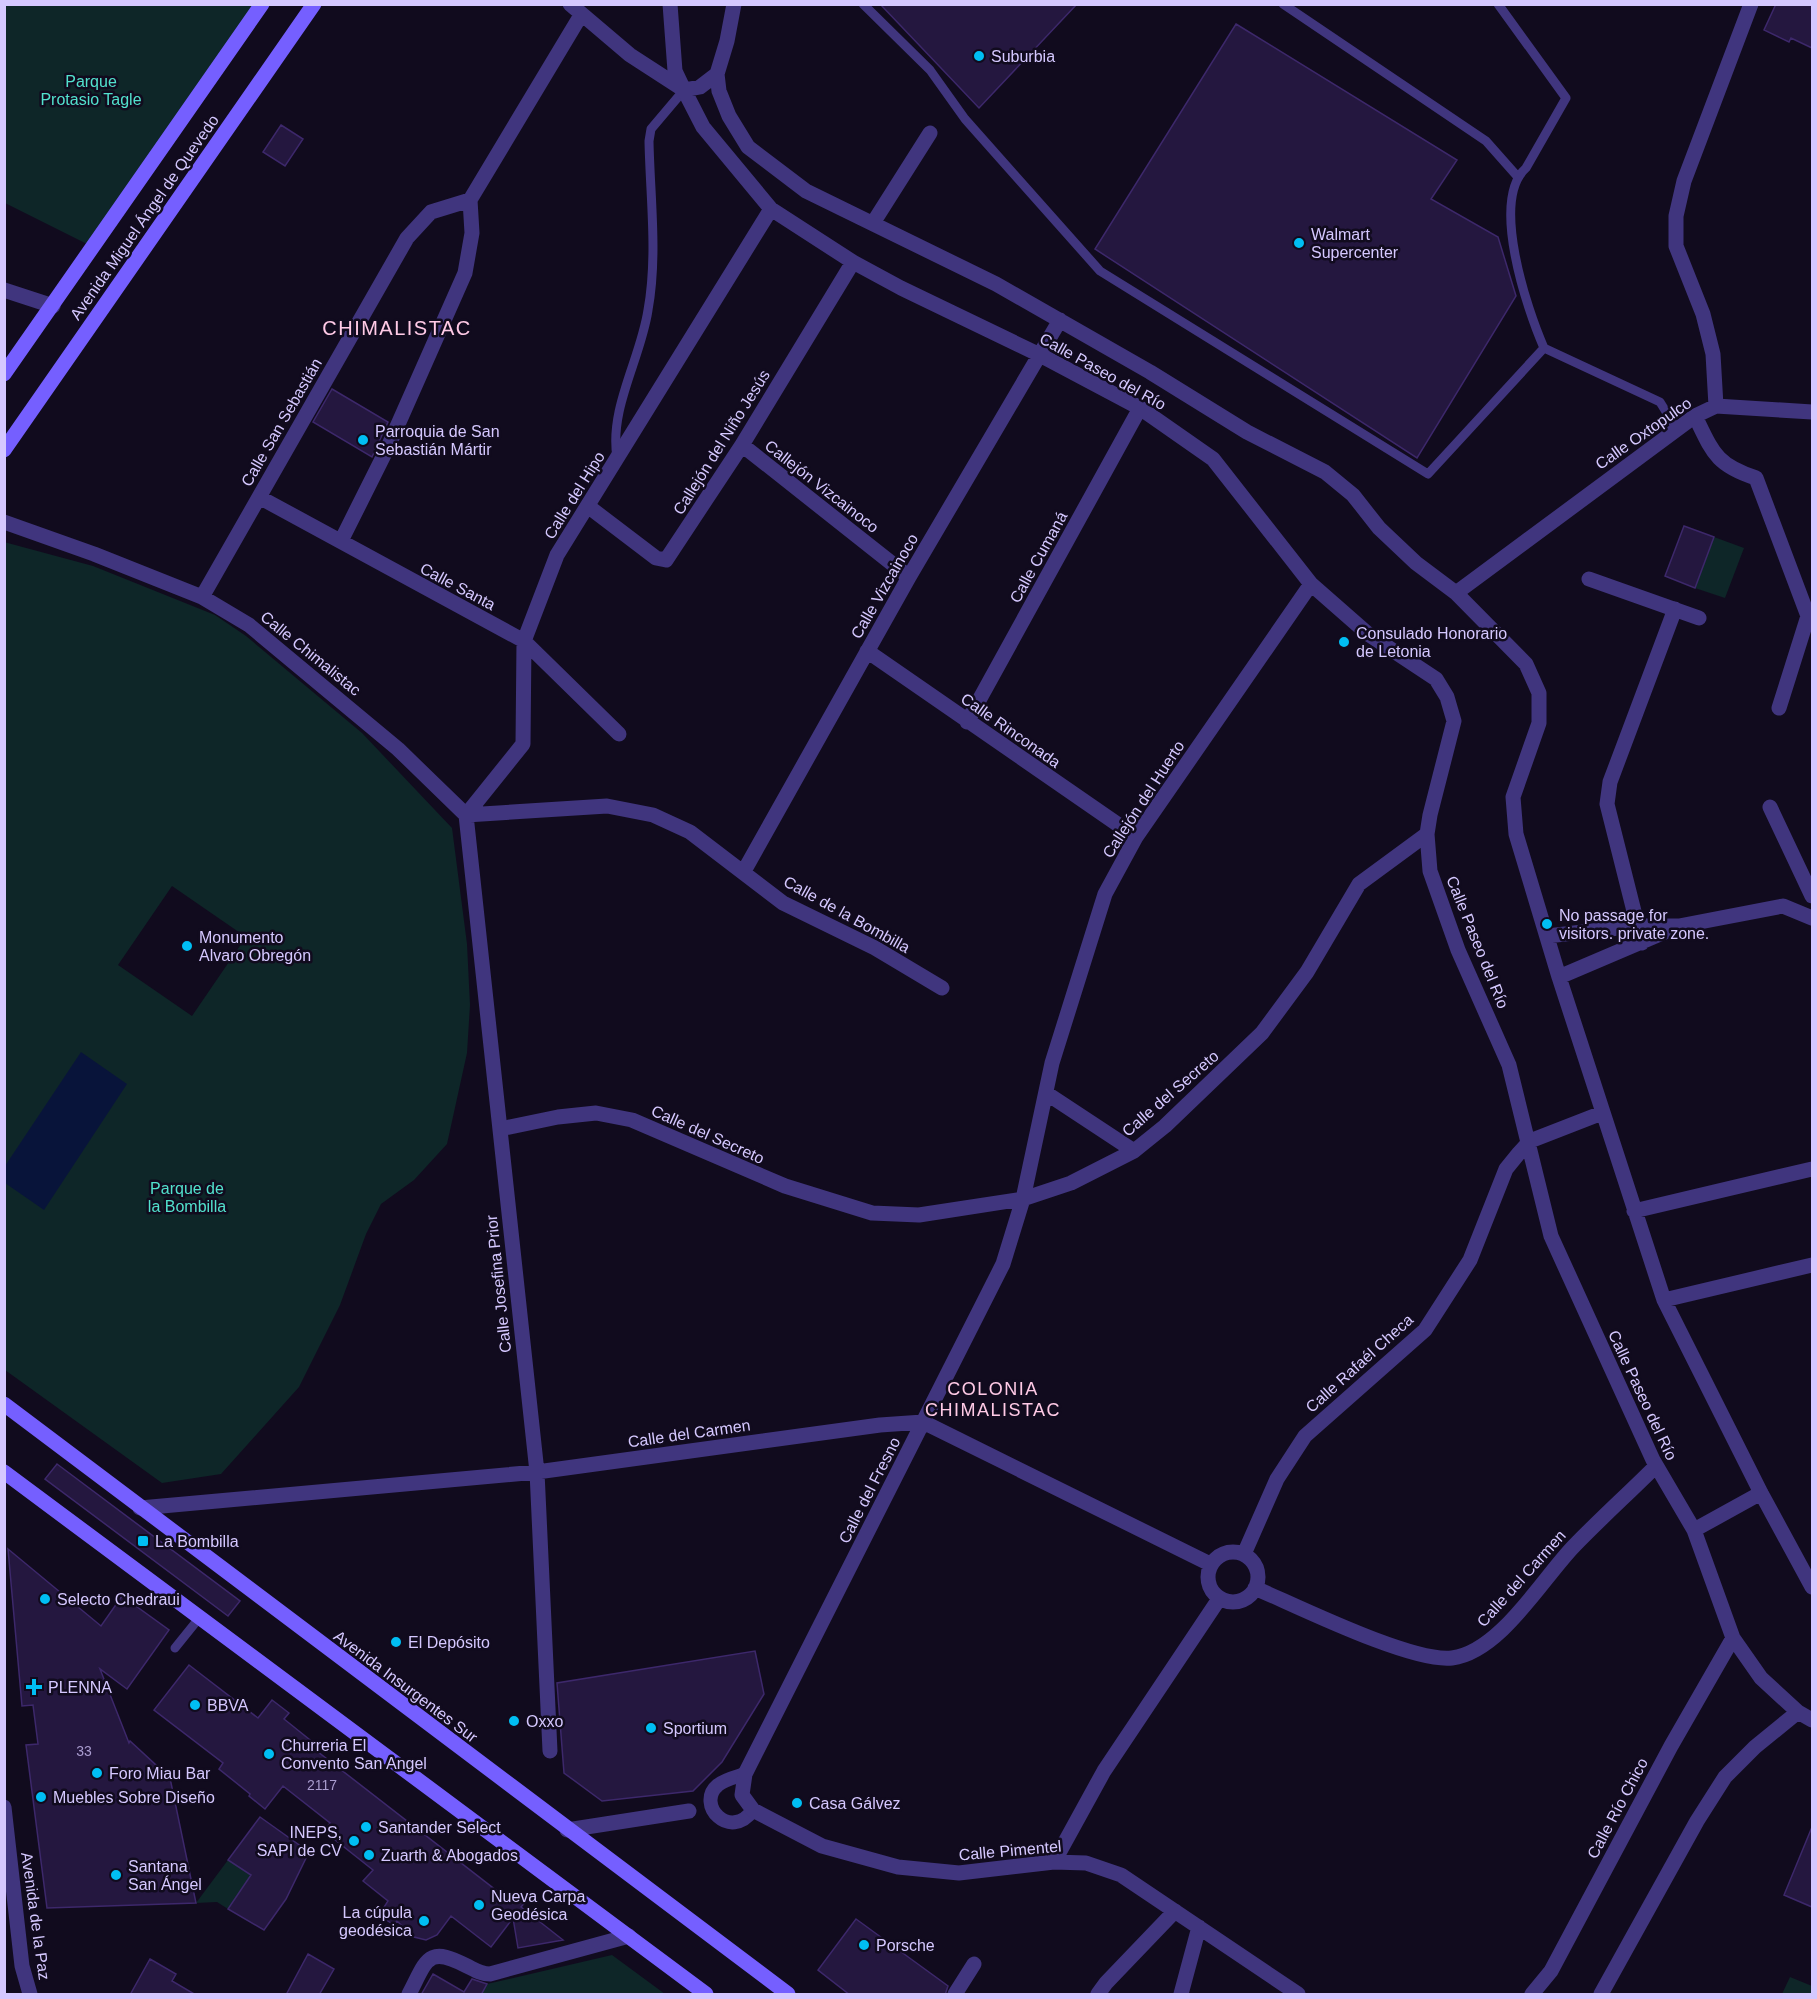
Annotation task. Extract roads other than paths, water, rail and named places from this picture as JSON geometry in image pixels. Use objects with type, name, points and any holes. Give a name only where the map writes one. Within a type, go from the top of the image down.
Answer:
[{"type":"main road","name":"Avenida Miguel Ángel de Quevedo","points":[[4,374],[262,4]]},
{"type":"main road","name":"Avenida Miguel Ángel de Quevedo","points":[[4,450],[314,4]]},
{"type":"main road","name":"Avenida Insurgentes Sur","points":[[4,1404],[788,1995]]},
{"type":"main road","points":[[4,1472],[706,1995]]},
{"type":"street","name":"Calle Paseo del Río","points":[[669,4],[675,71],[684,90],[703,127],[771,210],[853,262],[1042,356],[1140,408],[1213,459],[1311,584],[1368,634],[1436,679],[1448,697],[1454,721],[1430,815],[1427,834],[1430,871],[1458,950],[1509,1065],[1530,1141],[1551,1236],[1600,1349],[1656,1466],[1694,1530],[1733,1638],[1761,1678],[1798,1712],[1812,1720]]},
{"type":"street","name":"Calle Paseo del Río","points":[[734,4],[727,41],[717,74],[718,91],[729,116],[748,147],[806,190],[996,284],[1247,432],[1325,472],[1353,495],[1379,528],[1416,562],[1456,593],[1526,664],[1539,693],[1539,723],[1513,796],[1516,834],[1558,977],[1664,1300],[1761,1493],[1808,1572],[1812,1587]]},
{"type":"street","name":"Calle Oxtopulco","points":[[1456,593],[1676,428],[1716,406],[1713,354],[1703,314],[1676,246],[1676,216],[1684,181],[1751,4]]},
{"type":"street","points":[[341,541],[388,447],[465,273],[472,233],[470,200],[575,10],[630,55],[684,90],[700,87],[717,74]]},
{"type":"street","points":[[873,223],[930,133]]},
{"type":"street","name":"Calle San Sebastián","points":[[202,597],[407,238],[431,212],[470,200]]},
{"type":"street","name":"Calle del Hipo","points":[[466,815],[523,744],[524,641],[557,555],[589,507],[771,210]]},
{"type":"street","name":"Callejón del Niño Jesús","points":[[589,507],[656,558],[666,560],[742,445],[853,262]]},
{"type":"street","points":[[4,290],[52,306]]},
{"type":"street","name":"Calle Vizcainoco","points":[[744,871],[909,577],[1042,356],[1060,320]]},
{"type":"street","points":[[1716,406],[1812,412]]},
{"type":"street","name":"Calle Cumaná","points":[[967,722],[1140,408]]},
{"type":"street","points":[[1695,416],[1711,449],[1726,466],[1756,478],[1810,616],[1779,708]]},
{"type":"street","name":"Callejón Vizcainoco","points":[[742,445],[909,577]]},
{"type":"street","name":"Calle Santa","points":[[259,497],[524,641],[619,734]]},
{"type":"street","name":"Calle Chimalistac","points":[[4,522],[202,597],[249,625],[399,749],[466,815]]},
{"type":"street","points":[[1589,579],[1699,618]]},
{"type":"street","name":"Callejón del Huerto","points":[[1023,1199],[1052,1063],[1105,894],[1136,837],[1311,584]]},
{"type":"street","points":[[1642,943],[1608,804],[1610,782],[1675,609]]},
{"type":"street","name":"Calle Rinconada","points":[[867,651],[1136,837]]},
{"type":"street","name":"Calle de la Bombilla","points":[[466,815],[607,806],[653,815],[690,832],[783,903],[875,948],[942,988]]},
{"type":"street","points":[[1770,807],[1812,896]]},
{"type":"street","name":"Calle Josefina Prior","points":[[466,815],[537,1472],[550,1751]]},
{"type":"street","name":"Calle del Secreto","points":[[500,1129],[558,1117],[596,1113],[632,1120],[785,1186],[872,1213],[919,1215],[1023,1199],[1071,1183],[1134,1150],[1165,1126],[1262,1033],[1307,972],[1359,884],[1427,834]]},
{"type":"street","points":[[1547,936],[1637,926],[1679,926],[1783,906],[1812,918]]},
{"type":"street","points":[[1558,977],[1679,926]]},
{"type":"street","points":[[1046,1093],[1134,1150]]},
{"type":"street","name":"Calle Rafaél Checa","points":[[1244,1554],[1277,1479],[1305,1436],[1425,1330],[1470,1260],[1506,1169],[1530,1141],[1602,1113]]},
{"type":"street","points":[[1634,1211],[1812,1169]]},
{"type":"street","name":"Calle del Fresno","points":[[742,1795],[745,1774],[1003,1264],[1023,1199]]},
{"type":"street","points":[[1664,1300],[1812,1265]]},
{"type":"street","points":[[923,1422],[1210,1564]]},
{"type":"street","name":"Calle del Carmen","points":[[140,1508],[537,1472],[880,1425],[923,1422]]},
{"type":"street","name":"Calle del Carmen","points":[[1255,1588],[1398,1648],[1451,1658],[1471,1653],[1496,1635],[1573,1547],[1656,1466]]},
{"type":"street","points":[[1694,1530],[1761,1493]]},
{"type":"street","points":[[1225,1552],[1244,1554],[1257,1569],[1255,1588],[1239,1601],[1229,1602],[1220,1599],[1208,1584],[1210,1564],[1225,1552]]},
{"type":"street","points":[[1054,1863],[1104,1771],[1220,1599]]},
{"type":"street","name":"Calle Río Chico","points":[[1532,1995],[1551,1971],[1671,1746],[1733,1638]]},
{"type":"street","points":[[1600,1995],[1697,1821],[1725,1777],[1755,1747],[1798,1712]]},
{"type":"street","points":[[745,1774],[726,1780],[716,1787],[711,1798],[712,1809],[718,1818],[729,1823],[740,1821],[753,1810]]},
{"type":"street","name":"Calle Pimentel","points":[[742,1795],[753,1810],[822,1846],[898,1867],[959,1873],[1054,1863],[1086,1863],[1121,1875],[1298,1995]]},
{"type":"street","name":"Avenida de la Paz","points":[[4,1807],[22,1966],[30,1995]]},
{"type":"street","points":[[567,1830],[689,1811]]},
{"type":"street","points":[[1098,1995],[1106,1983],[1175,1911]]},
{"type":"street","points":[[1181,1995],[1199,1927]]},
{"type":"street","points":[[409,1995],[426,1963],[435,1956],[447,1955],[480,1973],[490,1974],[629,1936]]},
{"type":"street","points":[[955,1995],[974,1964]]},
{"type":"lane","points":[[863,4],[930,70],[965,119],[1100,271],[1428,474],[1544,348]]},
{"type":"lane","points":[[1283,4],[1478,135],[1517,176]]},
{"type":"lane","points":[[1498,4],[1566,98],[1526,168],[1517,176],[1509,214],[1527,310],[1544,348],[1660,402],[1676,428]]},
{"type":"lane","points":[[618,459],[616,429],[648,311],[652,268],[649,141],[651,129],[684,90]]},
{"type":"lane","points":[[175,1648],[200,1617]]},
{"type":"water","points":[[81,1052],[127,1084],[44,1210],[5,1183],[5,1166]]},
{"type":"place","name":"Suburbia","points":[[979,56]]},
{"type":"place","name":"Walmart Supercenter","points":[[1299,243]]},
{"type":"place","name":"Parroquia de San Sebastián Mártir","points":[[363,440]]},
{"type":"place","name":"Consulado Honorario de Letonia","points":[[1344,642]]},
{"type":"place","name":"No passage for visitors. private zone.","points":[[1547,924]]},
{"type":"place","name":"Monumento Alvaro Obregón","points":[[187,946]]},
{"type":"place","name":"La Bombilla","points":[[143,1541]]},
{"type":"place","name":"Selecto Chedraui","points":[[45,1599]]},
{"type":"place","name":"El Depósito","points":[[396,1642]]},
{"type":"place","name":"PLENNA","points":[[34,1687]]},
{"type":"place","name":"BBVA","points":[[195,1705]]},
{"type":"place","name":"Oxxo","points":[[514,1721]]},
{"type":"place","name":"Sportium","points":[[651,1728]]},
{"type":"place","name":"Churreria El Convento San Angel","points":[[269,1754]]},
{"type":"place","name":"Foro Miau Bar","points":[[97,1773]]},
{"type":"place","name":"Muebles Sobre Diseño","points":[[41,1797]]},
{"type":"place","name":"Casa Gálvez","points":[[797,1803]]},
{"type":"place","name":"Santander Select","points":[[366,1827]]},
{"type":"place","name":"INEPS, SAPI de CV","points":[[354,1841]]},
{"type":"place","name":"Zuarth & Abogados","points":[[369,1855]]},
{"type":"place","name":"Santana San Ángel","points":[[116,1875]]},
{"type":"place","name":"Nueva Carpa Geodésica","points":[[479,1905]]},
{"type":"place","name":"La cúpula geodésica","points":[[424,1921]]},
{"type":"place","name":"Porsche","points":[[864,1945]]},
{"type":"district","name":"CHIMALISTAC","points":[[397,328]]},
{"type":"district","name":"COLONIA CHIMALISTAC","points":[[993,1399]]},
{"type":"park label","name":"Parque Protasio Tagle","points":[[91,90]]},
{"type":"park label","name":"Parque de la Bombilla","points":[[187,1197]]}]
